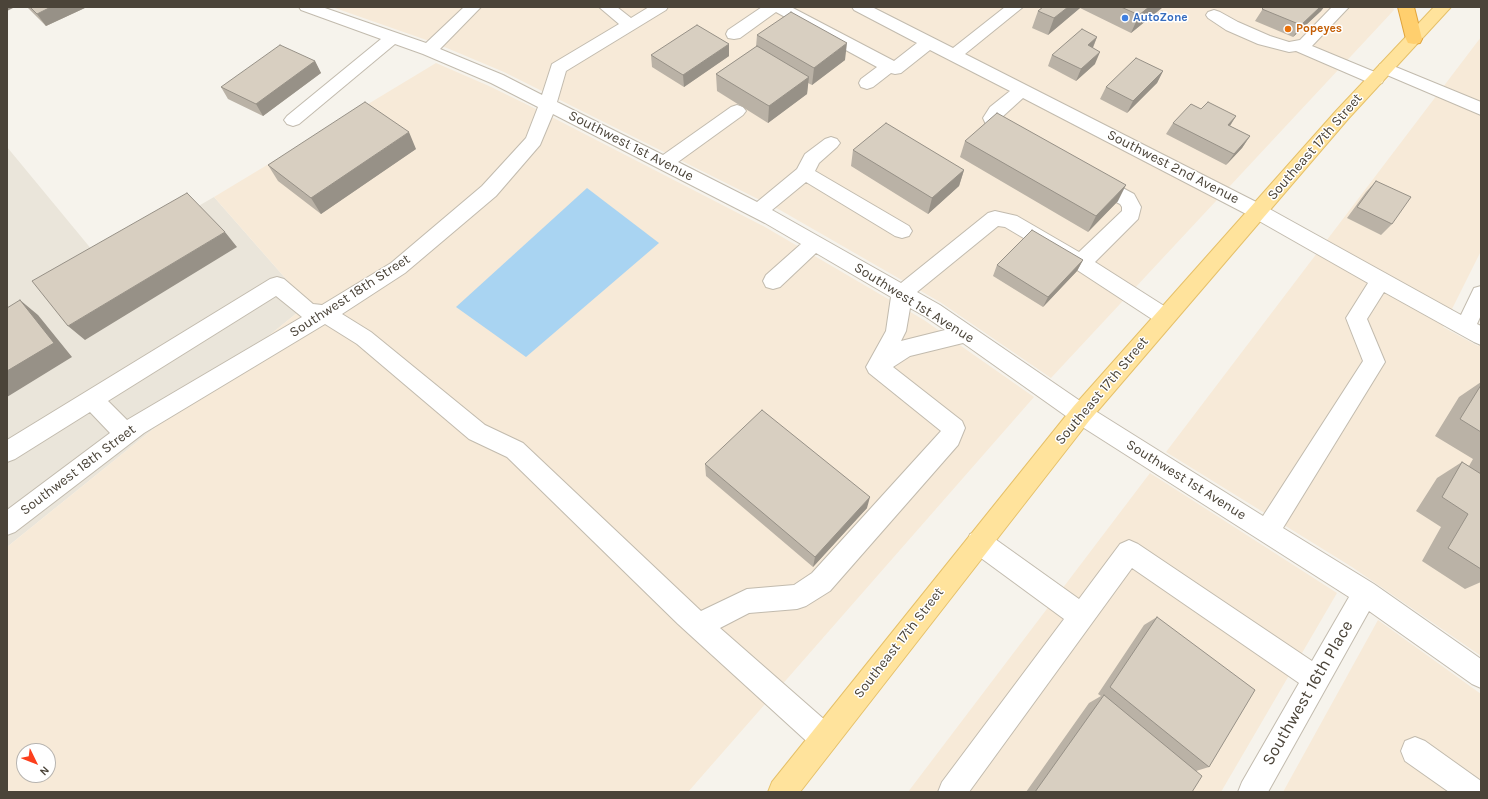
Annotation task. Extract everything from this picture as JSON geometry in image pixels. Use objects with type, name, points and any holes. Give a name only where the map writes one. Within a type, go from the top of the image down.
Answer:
[{"type":"highway","points":[[1406,7],[1414,39]]},
{"type":"main road","name":"Southeast 17th Street","points":[[782,792],[1081,414],[1259,212],[1342,115],[1443,7]]},
{"type":"street","name":"Southwest 1st Avenue","points":[[306,7],[429,50],[497,79],[758,211],[815,242],[933,312],[1081,414],[1365,593],[1481,675]]},
{"type":"street","points":[[429,50],[474,7]]},
{"type":"street","points":[[606,7],[630,24]]},
{"type":"street","name":"Southwest 18th Street","points":[[7,524],[136,426],[325,314],[398,268],[489,191],[534,141],[548,104],[558,68],[660,7]]},
{"type":"street","points":[[734,34],[773,7]]},
{"type":"street","points":[[779,7],[894,69],[929,42]]},
{"type":"street","name":"Southwest 2nd Avenue","points":[[860,7],[1259,212],[1473,332]]},
{"type":"street","points":[[954,55],[1016,7]]},
{"type":"street","points":[[1214,15],[1232,26],[1264,40],[1289,47],[1305,44],[1341,7]]},
{"type":"street","points":[[293,120],[393,37]]},
{"type":"street","points":[[1296,45],[1381,73],[1481,109]]},
{"type":"street","points":[[867,84],[889,66]]},
{"type":"street","points":[[1022,90],[996,111],[992,118],[995,127],[1029,146]]},
{"type":"street","points":[[664,163],[737,110]]},
{"type":"street","points":[[758,211],[805,173],[811,159],[831,143]]},
{"type":"street","points":[[805,173],[902,231]]},
{"type":"street","points":[[1078,173],[1127,200],[1132,207],[1131,214],[1081,263]]},
{"type":"street","points":[[877,367],[896,331],[902,294],[995,218],[1010,221],[1081,263],[1166,317]]},
{"type":"street","points":[[773,281],[815,242]]},
{"type":"street","points":[[1267,531],[1374,362],[1356,318],[1381,280]]},
{"type":"street","points":[[7,452],[276,285],[307,311],[325,314],[364,338],[477,432],[515,450],[698,626],[824,738]]},
{"type":"street","points":[[1473,332],[1481,294]]},
{"type":"street","points":[[877,367],[904,349],[965,334]]},
{"type":"street","points":[[698,626],[747,601],[797,597],[821,582],[950,438],[954,428],[877,367]]},
{"type":"street","points":[[92,399],[126,434]]},
{"type":"street","points":[[979,542],[1081,616]]},
{"type":"street","points":[[952,792],[1129,552],[1316,680]]},
{"type":"street","name":"Southwest 16th Place","points":[[1252,792],[1365,593]]},
{"type":"street","points":[[1414,751],[1472,792]]},
{"type":"shaded area","points":[[332,7],[1393,7],[1394,10],[1051,378],[940,302],[780,210],[504,72],[435,43]]},
{"type":"shaded area","points":[[1481,37],[1481,251],[1443,327],[1478,346],[1481,340],[1481,656],[1352,567],[1166,452]]},
{"type":"shaded area","points":[[436,63],[489,86],[540,111],[765,227],[924,320],[1034,397],[688,792],[7,792],[7,547],[308,304],[214,197]]},
{"type":"shaded area","points":[[7,147],[102,262],[214,197],[308,304],[7,547]]},
{"type":"shaded area","points":[[1150,473],[1337,593],[1221,792],[908,792]]},
{"type":"shaded area","points":[[1378,620],[1481,694],[1481,792],[1283,792]]},
{"type":"water","points":[[587,188],[659,243],[526,357],[456,307]]},
{"type":"building","points":[[30,7],[51,7],[37,14]]},
{"type":"building","points":[[1043,7],[1068,7],[1054,18],[1038,11]]},
{"type":"building","points":[[1121,7],[1149,7],[1139,15]]},
{"type":"building","points":[[1264,7],[1320,7],[1301,25],[1262,9]]},
{"type":"building","points":[[791,12],[847,43],[814,68],[757,35]]},
{"type":"building","points":[[697,25],[729,44],[683,75],[651,55]]},
{"type":"building","points":[[1082,29],[1097,37],[1088,45],[1100,52],[1081,69],[1052,55]]},
{"type":"building","points":[[280,45],[315,61],[256,104],[221,87]]},
{"type":"building","points":[[757,46],[809,77],[769,106],[716,74]]},
{"type":"building","points":[[1136,58],[1163,71],[1133,101],[1106,87]]},
{"type":"building","points":[[365,102],[409,132],[311,198],[268,165]]},
{"type":"building","points":[[1208,102],[1236,116],[1228,125],[1250,136],[1234,154],[1173,123],[1191,104],[1201,109]]},
{"type":"building","points":[[997,113],[1126,185],[1096,216],[965,141]]},
{"type":"building","points":[[886,123],[964,170],[932,198],[853,150]]},
{"type":"building","points":[[1376,181],[1411,197],[1392,224],[1357,207]]},
{"type":"building","points":[[187,193],[225,232],[68,326],[32,281]]},
{"type":"building","points":[[1032,230],[1083,260],[1048,297],[997,265]]},
{"type":"building","points":[[20,300],[54,343],[7,371],[7,308]]},
{"type":"building","points":[[1481,385],[1481,432],[1460,419]]},
{"type":"building","points":[[762,410],[870,497],[815,557],[705,464]]},
{"type":"building","points":[[1462,462],[1481,474],[1481,569],[1448,548],[1468,514],[1442,497]]},
{"type":"building","points":[[1157,617],[1255,690],[1209,767],[1110,687]]},
{"type":"building","points":[[1104,695],[1202,776],[1192,792],[1035,792]]},
{"type":"place","name":"AutoZone","points":[[1125,18]]},
{"type":"place","name":"Popeyes","points":[[1288,29]]}]
